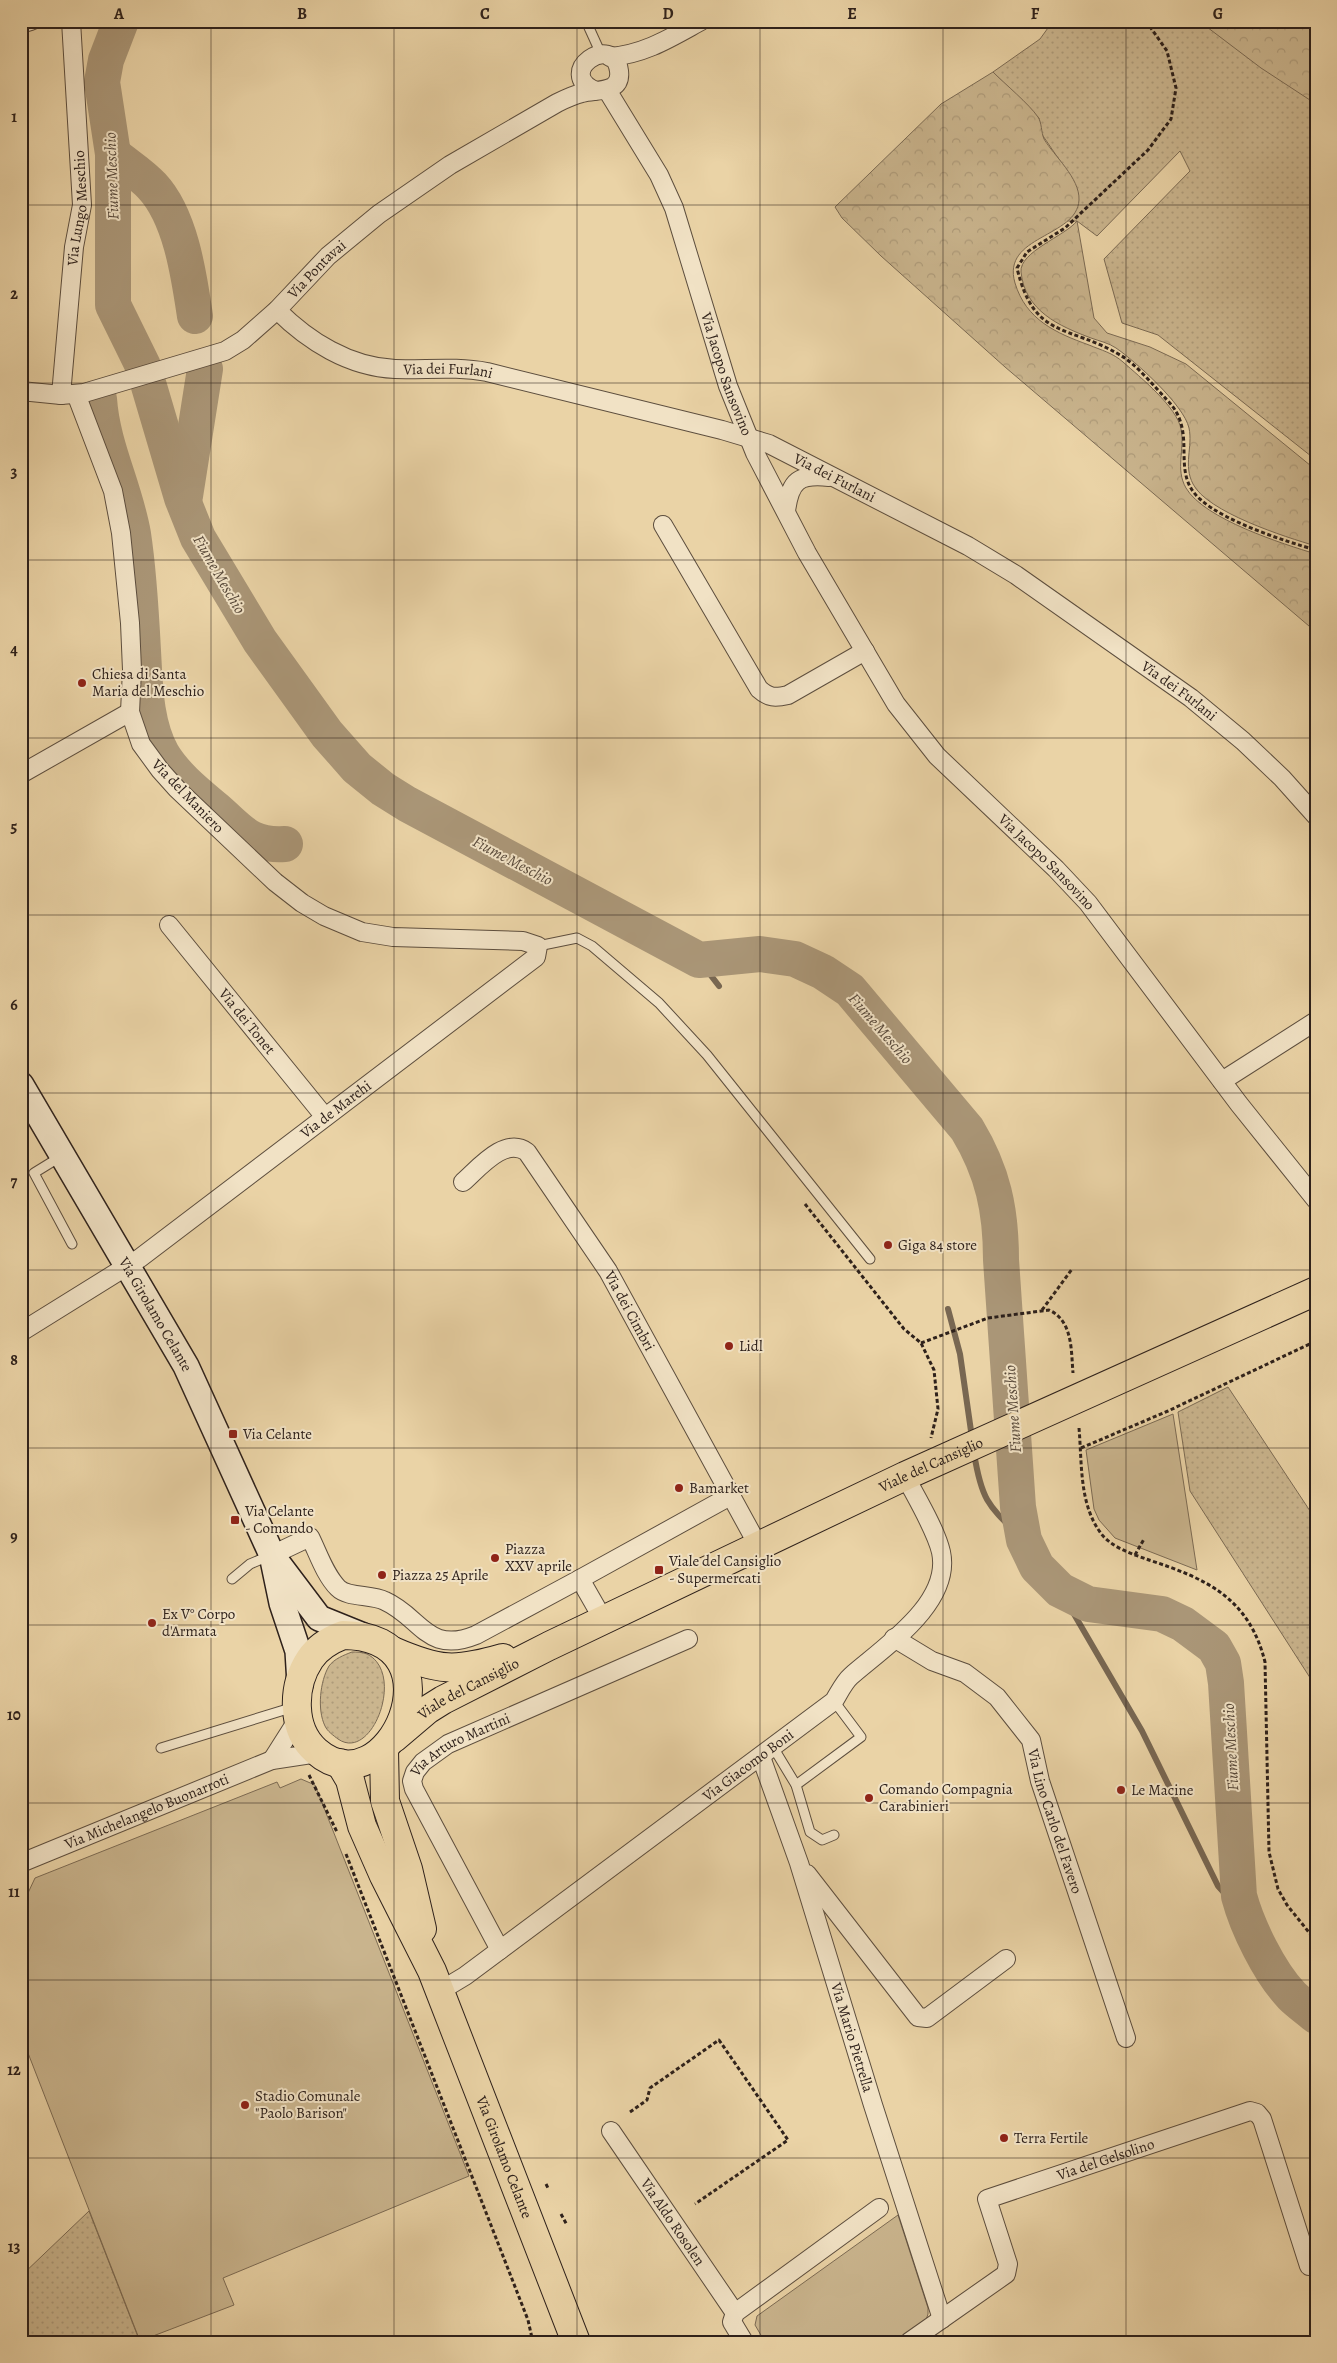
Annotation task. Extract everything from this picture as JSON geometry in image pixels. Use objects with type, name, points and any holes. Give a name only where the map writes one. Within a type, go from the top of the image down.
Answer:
[{"type":"main road","name":"Via Girolamo Celante","points":[[21,1085],[186,1366],[272,1554],[319,1618],[361,1635]]},
{"type":"main road","name":"Viale del Cansiglio","points":[[389,1744],[428,1710],[443,1700],[549,1646],[604,1622],[905,1476],[942,1448],[1043,1412],[1316,1292]]},
{"type":"main road","name":"Via Girolamo Celante","points":[[272,1554],[282,1603],[296,1644],[298,1703]]},
{"type":"main road","points":[[343,1635],[361,1635],[378,1640],[393,1651],[402,1661],[407,1698],[404,1717],[389,1744],[372,1758],[357,1762],[321,1762],[305,1739],[298,1703],[305,1669],[317,1651],[330,1641],[343,1635]]},
{"type":"main road","name":"Viale del Cansiglio","points":[[393,1651],[432,1666],[455,1668],[480,1665],[549,1646]]},
{"type":"main road","name":"Via Girolamo Celante","points":[[389,1744],[385,1801],[408,1869],[436,1981]]},
{"type":"main road","name":"Via Girolamo Celante","points":[[321,1762],[350,1780],[362,1826],[384,1876],[436,1981],[576,2342]]},
{"type":"street","points":[[21,24],[31,21]]},
{"type":"street","name":"Via Lungo Meschio","points":[[68,394],[74,247],[82,205],[71,21]]},
{"type":"street","points":[[652,48],[607,87],[585,84],[582,72],[590,57],[636,53],[652,48],[701,21]]},
{"type":"street","points":[[605,55],[619,68],[607,87]]},
{"type":"street","name":"Via Pontavai","points":[[21,391],[68,394],[94,391],[225,351],[243,340],[277,310],[328,256],[378,214],[435,175],[557,103],[576,94],[607,87]]},
{"type":"street","name":"Via Jacopo Sansovino","points":[[607,87],[658,175],[674,208],[728,386],[748,438],[807,553],[896,704],[922,739],[968,787],[1056,869],[1088,903],[1222,1081],[1316,1200]]},
{"type":"street","name":"Via dei Furlani","points":[[277,310],[294,327],[323,347],[358,361],[393,369],[471,368],[769,444],[968,546],[1016,575],[1191,698],[1243,741],[1282,778],[1316,816]]},
{"type":"street","name":"Via del Maniero","points":[[68,394],[112,491],[120,533],[130,623],[132,670],[130,712],[141,744],[177,789],[275,882],[302,903],[324,916],[362,932],[523,941],[538,946]]},
{"type":"street","points":[[786,511],[791,488],[800,479],[815,476],[835,478]]},
{"type":"street","points":[[663,525],[759,689],[767,696],[776,698],[788,695],[865,651]]},
{"type":"street","points":[[21,774],[130,712]]},
{"type":"street","name":"Via dei Tonet","points":[[170,925],[325,1117]]},
{"type":"street","name":"Via de Marchi","points":[[21,1332],[140,1258],[536,957],[538,946]]},
{"type":"street","points":[[1222,1081],[1316,1021]]},
{"type":"street","name":"Via dei Cimbri","points":[[463,1182],[506,1147],[518,1147],[527,1152],[608,1271],[759,1547]]},
{"type":"street","name":"Via Giacomo Boni","points":[[436,1981],[500,1950],[834,1702],[849,1677],[894,1638],[923,1609],[936,1590],[941,1575],[942,1560],[938,1544],[905,1476]]},
{"type":"street","points":[[272,1554],[310,1537],[333,1582],[344,1592],[364,1594],[387,1601],[429,1634],[451,1641],[476,1635],[732,1495]]},
{"type":"street","points":[[580,1579],[604,1622]]},
{"type":"street","name":"Via Lino Carlo del Favero","points":[[894,1638],[932,1661],[965,1673],[982,1684],[1008,1709],[1031,1740],[1040,1781],[1126,2038]]},
{"type":"street","name":"Via Arturo Martini","points":[[500,1950],[414,1789],[412,1781],[415,1772],[423,1762],[463,1736],[688,1639]]},
{"type":"street","points":[[272,1760],[298,1703]]},
{"type":"street","name":"Via Mario Pietrella","points":[[767,1752],[873,2106],[942,2319]]},
{"type":"street","name":"Via Michelangelo Buonarroti","points":[[21,1863],[272,1760],[321,1762]]},
{"type":"street","points":[[799,1863],[918,2017],[927,2018],[1006,1959]]},
{"type":"street","name":"Via del Gelsolino","points":[[910,2342],[1001,2278],[1008,2269],[987,2199],[1250,2111],[1257,2113],[1262,2119],[1309,2266]]},
{"type":"street","name":"Via Aldo Rosolen","points":[[611,2131],[735,2313],[732,2322],[744,2342]]},
{"type":"street","points":[[735,2313],[880,2208]]},
{"type":"lane","points":[[586,21],[605,55]]},
{"type":"lane","points":[[538,946],[577,938],[592,946],[659,1003],[707,1055],[870,1259]]},
{"type":"lane","points":[[63,1155],[34,1173],[72,1244]]},
{"type":"lane","points":[[232,1579],[250,1564],[272,1554]]},
{"type":"lane","points":[[796,1784],[861,1737],[834,1702]]},
{"type":"lane","points":[[161,1748],[298,1703]]},
{"type":"lane","points":[[767,1752],[796,1784],[807,1825],[813,1836],[822,1840],[834,1835]]},
{"type":"path","points":[[1146,21],[1167,51],[1176,88],[1171,119],[1148,150],[1065,228],[1027,252],[1017,268],[1022,289],[1032,308],[1050,325],[1123,356],[1176,410],[1184,427],[1184,473],[1192,489],[1201,500],[1224,515],[1287,542],[1316,550]]},
{"type":"path","points":[[802,1200],[904,1329],[921,1343],[934,1370],[938,1393],[938,1409],[931,1439],[942,1448]]},
{"type":"path","points":[[1042,1310],[1072,1269]]},
{"type":"path","points":[[921,1343],[942,1337],[967,1325],[988,1318],[1042,1310],[1056,1313],[1066,1326],[1070,1338],[1074,1373]]},
{"type":"path","points":[[1081,1448],[1168,1411],[1316,1341]]},
{"type":"path","points":[[1079,1428],[1084,1491],[1088,1509],[1100,1533],[1115,1546],[1187,1573],[1218,1589],[1250,1623],[1260,1642],[1265,1662],[1269,1852],[1278,1890],[1287,1905],[1316,1941]]},
{"type":"path","points":[[1135,1555],[1144,1539]]},
{"type":"path","points":[[321,1762],[310,1776],[339,1835]]},
{"type":"path","points":[[346,1853],[528,2320],[531,2340],[542,2342]]},
{"type":"path","points":[[630,2112],[647,2100],[650,2088],[719,2040],[788,2140],[696,2204]]},
{"type":"path","points":[[561,2214],[567,2225]]},
{"type":"green space","points":[[1053,21],[1316,21],[1316,460],[1158,335],[1122,323],[1104,259],[1190,171],[1180,151],[1097,236],[1077,221],[1067,221],[1074,213],[1073,180],[1041,133],[1039,118],[993,72],[1040,39]]},
{"type":"green space","points":[[1199,21],[1316,21],[1316,104],[1261,68]]},
{"type":"green space","points":[[993,72],[1038,117],[1044,139],[1071,176],[1078,192],[1079,200],[1075,213],[1066,222],[1029,246],[1019,255],[1014,267],[1015,283],[1020,296],[1035,316],[1054,330],[1107,352],[1123,362],[1148,384],[1173,411],[1181,429],[1181,474],[1186,488],[1195,499],[1209,510],[1245,529],[1316,554],[1316,632],[1005,367],[881,256],[842,218],[835,207],[941,104]]},
{"type":"green space","points":[[1077,221],[1094,318],[1107,333],[1150,347],[1186,364],[1316,470],[1316,546],[1267,530],[1230,514],[1201,494],[1190,477],[1188,463],[1189,428],[1185,418],[1169,396],[1135,363],[1116,348],[1067,328],[1036,307],[1024,286],[1021,272],[1022,265],[1035,251]]},
{"type":"green space","points":[[1228,1387],[1316,1520],[1316,1687],[1190,1491],[1178,1412]]},
{"type":"green space","points":[[1173,1414],[1197,1570],[1115,1538],[1099,1520],[1094,1509],[1086,1450]]},
{"type":"green space","points":[[352,1652],[367,1654],[378,1664],[384,1679],[384,1696],[380,1713],[372,1728],[362,1739],[351,1743],[338,1739],[327,1730],[320,1704],[323,1679],[329,1666],[336,1659]]},
{"type":"green space","name":"Stadio Comunale \"Paolo Barison\"","points":[[301,1779],[315,1785],[469,2176],[223,2278],[234,2305],[140,2341],[21,2035],[21,1896],[28,1893],[35,1878],[277,1782],[280,1788]]},
{"type":"green space","points":[[89,2211],[140,2342],[25,2342],[21,2338],[21,2276]]},
{"type":"green space","points":[[898,2215],[928,2308],[926,2320],[894,2342],[765,2342],[755,2325],[757,2316]]},
{"type":"waterway","name":"Fiume Meschio","points":[[121,21],[106,60],[102,82],[113,154],[113,305],[143,366],[182,498],[198,538],[260,641],[327,734],[357,768],[383,789],[407,804],[699,960],[760,954],[795,959],[823,972],[850,990],[967,1129],[989,1176],[997,1208],[1001,1242],[1018,1507],[1024,1540],[1037,1567],[1060,1590],[1088,1604],[1162,1614],[1183,1624],[1214,1647],[1223,1663],[1226,1683],[1239,1896],[1247,1921],[1267,1962],[1292,1996],[1316,2016]]},
{"type":"waterway","points":[[113,154],[152,186],[170,214],[182,248],[195,316]]},
{"type":"waterway","points":[[185,496],[205,369]]},
{"type":"waterway","points":[[99,399],[104,433],[125,500],[133,534],[140,592],[144,677],[149,717],[156,742],[167,762],[180,777],[240,831],[263,843],[285,844]]},
{"type":"waterway","points":[[699,960],[719,986]]},
{"type":"waterway","points":[[948,1309],[960,1354],[972,1438]]},
{"type":"waterway","points":[[974,1453],[984,1494],[995,1511],[1024,1540]]},
{"type":"waterway","points":[[1060,1590],[1142,1731],[1218,1886],[1244,1915]]},
{"type":"place","name":"Chiesa di Santa Maria del Meschio","points":[[82,683]]},
{"type":"place","name":"Giga 84 store","points":[[888,1245]]},
{"type":"place","name":"Lidl","points":[[729,1346]]},
{"type":"place","name":"Via Celante","points":[[233,1434]]},
{"type":"place","name":"Bamarket","points":[[679,1488]]},
{"type":"place","name":"Via Celante - Comando","points":[[235,1520]]},
{"type":"place","name":"Piazza XXV aprile","points":[[495,1558]]},
{"type":"place","name":"Viale del Cansiglio - Supermercati","points":[[659,1570]]},
{"type":"place","name":"Piazza 25 Aprile","points":[[382,1575]]},
{"type":"place","name":"Ex V° Corpo d'Armata","points":[[152,1623]]},
{"type":"place","name":"Le Macine","points":[[1121,1790]]},
{"type":"place","name":"Comando Compagnia Carabinieri","points":[[869,1798]]},
{"type":"place","name":"Stadio Comunale \"Paolo Barison\"","points":[[245,2105]]},
{"type":"place","name":"Terra Fertile","points":[[1004,2138]]}]
